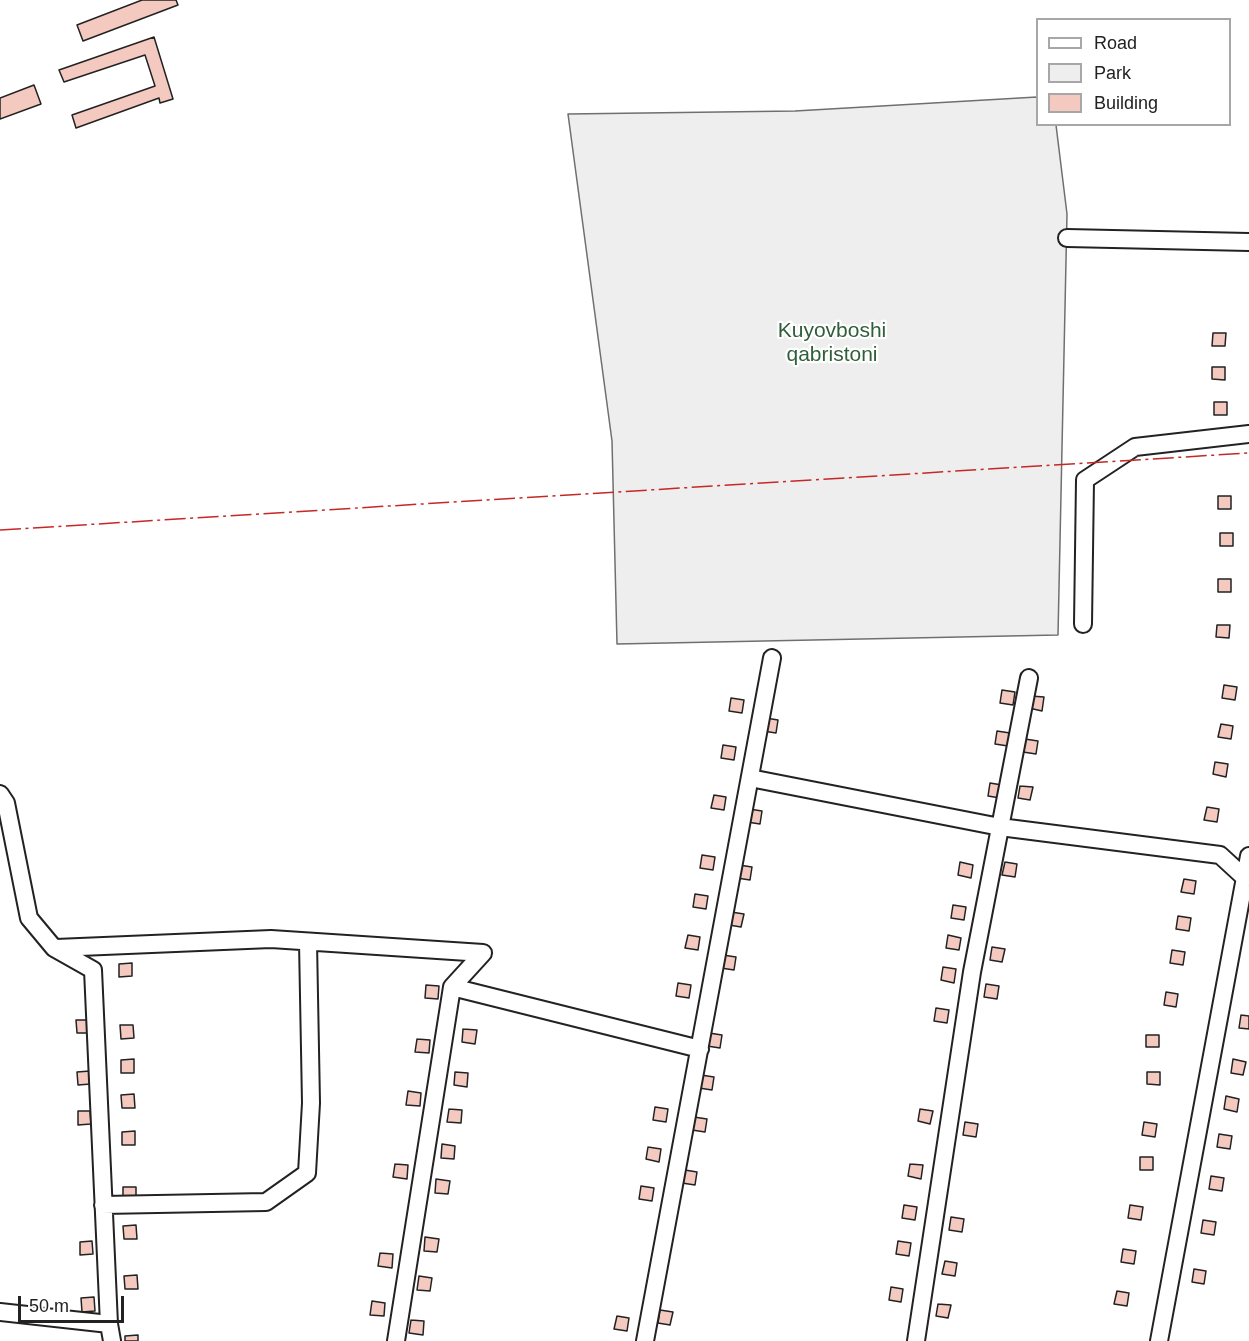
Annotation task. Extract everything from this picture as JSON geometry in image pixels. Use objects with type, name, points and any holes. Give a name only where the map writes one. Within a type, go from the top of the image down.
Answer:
[{"type":"street","points":[[1067,238],[1249,242]]},
{"type":"street","points":[[1083,624],[1085,480],[1135,447],[1249,434]]},
{"type":"street","points":[[645,1341],[772,657]]},
{"type":"street","points":[[916,1341],[972,972],[1029,678]]},
{"type":"street","points":[[750,778],[1000,827],[1220,855],[1245,878]]},
{"type":"street","points":[[0,794],[6,802],[29,918],[54,948],[93,970],[109,1324],[112,1341]]},
{"type":"street","points":[[1159,1341],[1249,856]]},
{"type":"street","points":[[54,948],[271,939],[483,953],[452,987],[396,1341]]},
{"type":"street","points":[[104,1205],[266,1202],[307,1173],[311,1102],[308,942]]},
{"type":"street","points":[[452,987],[700,1049]]},
{"type":"street","points":[[0,1312],[109,1324]]},
{"type":"green space","name":"Kuyovboshi qabristoni","points":[[1036,97],[1036,126],[1056,126],[1067,214],[1058,635],[617,644],[612,441],[568,114],[795,111]]},
{"type":"building","points":[[142,0],[176,0],[178,5],[83,41],[77,25]]},
{"type":"building","points":[[154,37],[173,99],[160,103],[159,98],[76,128],[72,115],[155,86],[145,55],[64,82],[59,70]]},
{"type":"building","points":[[34,85],[41,104],[0,119],[0,98]]},
{"type":"building","points":[[1213,333],[1226,333],[1225,346],[1212,346]]},
{"type":"building","points":[[1212,367],[1225,367],[1225,380],[1212,379]]},
{"type":"building","points":[[1214,402],[1227,402],[1227,415],[1214,415]]},
{"type":"building","points":[[1218,496],[1231,496],[1231,509],[1218,509]]},
{"type":"building","points":[[1220,533],[1233,533],[1233,546],[1220,546]]},
{"type":"building","points":[[1218,579],[1231,579],[1231,592],[1218,592]]},
{"type":"building","points":[[1217,625],[1230,625],[1229,638],[1216,637]]},
{"type":"building","points":[[1224,685],[1237,687],[1235,700],[1222,698]]},
{"type":"building","points":[[1002,690],[1015,692],[1013,705],[1000,703]]},
{"type":"building","points":[[1031,696],[1044,697],[1042,711],[1029,708]]},
{"type":"building","points":[[731,698],[744,700],[742,713],[729,711]]},
{"type":"building","points":[[766,718],[778,720],[776,733],[763,731]]},
{"type":"building","points":[[1221,724],[1233,726],[1231,739],[1218,737]]},
{"type":"building","points":[[997,731],[1010,733],[1008,746],[995,744]]},
{"type":"building","points":[[1025,739],[1038,741],[1036,754],[1023,752]]},
{"type":"building","points":[[723,745],[736,747],[734,760],[721,758]]},
{"type":"building","points":[[1215,762],[1228,764],[1226,777],[1213,774]]},
{"type":"building","points":[[990,783],[1002,785],[1000,798],[988,796]]},
{"type":"building","points":[[1020,786],[1033,787],[1030,800],[1018,798]]},
{"type":"building","points":[[714,795],[726,797],[724,810],[711,808]]},
{"type":"building","points":[[1207,807],[1219,809],[1217,822],[1204,820]]},
{"type":"building","points":[[749,809],[762,811],[760,824],[747,822]]},
{"type":"building","points":[[702,855],[715,857],[713,870],[700,868]]},
{"type":"building","points":[[960,862],[973,865],[971,878],[958,875]]},
{"type":"building","points":[[1005,862],[1017,864],[1015,877],[1002,875]]},
{"type":"building","points":[[739,865],[752,867],[750,880],[737,878]]},
{"type":"building","points":[[1184,879],[1196,881],[1194,894],[1181,892]]},
{"type":"building","points":[[695,894],[708,896],[706,909],[693,907]]},
{"type":"building","points":[[953,905],[966,907],[964,920],[951,918]]},
{"type":"building","points":[[731,912],[744,914],[741,927],[729,925]]},
{"type":"building","points":[[1178,916],[1191,918],[1189,931],[1176,929]]},
{"type":"building","points":[[688,935],[700,937],[698,950],[685,948]]},
{"type":"building","points":[[948,935],[961,938],[959,950],[946,948]]},
{"type":"building","points":[[992,947],[1005,949],[1002,962],[990,960]]},
{"type":"building","points":[[1172,950],[1185,952],[1183,965],[1170,963]]},
{"type":"building","points":[[723,955],[736,957],[734,970],[721,968]]},
{"type":"building","points":[[132,963],[132,976],[119,977],[119,964]]},
{"type":"building","points":[[943,967],[956,969],[954,983],[941,980]]},
{"type":"building","points":[[678,983],[691,985],[689,998],[676,996]]},
{"type":"building","points":[[986,984],[999,986],[997,999],[984,997]]},
{"type":"building","points":[[426,985],[439,986],[438,999],[425,998]]},
{"type":"building","points":[[1166,992],[1178,994],[1176,1007],[1164,1005]]},
{"type":"building","points":[[936,1008],[949,1010],[947,1023],[934,1021]]},
{"type":"building","points":[[1241,1015],[1249,1016],[1249,1029],[1239,1028]]},
{"type":"building","points":[[76,1020],[89,1020],[90,1033],[77,1033]]},
{"type":"building","points":[[120,1025],[133,1025],[134,1038],[121,1039]]},
{"type":"building","points":[[463,1029],[477,1030],[475,1044],[462,1042]]},
{"type":"building","points":[[709,1033],[722,1035],[720,1048],[707,1046]]},
{"type":"building","points":[[1146,1035],[1159,1035],[1159,1047],[1146,1047]]},
{"type":"building","points":[[417,1039],[430,1040],[429,1053],[415,1052]]},
{"type":"building","points":[[134,1059],[134,1073],[121,1073],[121,1060]]},
{"type":"building","points":[[1233,1059],[1246,1062],[1243,1075],[1231,1073]]},
{"type":"building","points":[[90,1071],[91,1084],[78,1085],[77,1072]]},
{"type":"building","points":[[455,1072],[468,1073],[467,1087],[454,1085]]},
{"type":"building","points":[[1147,1072],[1160,1072],[1160,1085],[1147,1084]]},
{"type":"building","points":[[701,1075],[714,1077],[712,1090],[699,1088]]},
{"type":"building","points":[[408,1091],[421,1093],[420,1106],[406,1105]]},
{"type":"building","points":[[134,1094],[135,1108],[122,1108],[121,1095]]},
{"type":"building","points":[[1226,1096],[1239,1099],[1237,1112],[1224,1109]]},
{"type":"building","points":[[655,1107],[668,1109],[666,1122],[653,1120]]},
{"type":"building","points":[[449,1109],[462,1110],[461,1123],[447,1122]]},
{"type":"building","points":[[920,1109],[933,1111],[930,1124],[918,1121]]},
{"type":"building","points":[[78,1111],[90,1111],[91,1124],[78,1125]]},
{"type":"building","points":[[694,1117],[707,1119],[705,1132],[692,1130]]},
{"type":"building","points":[[965,1122],[978,1124],[976,1137],[963,1135]]},
{"type":"building","points":[[1144,1122],[1157,1124],[1155,1137],[1142,1135]]},
{"type":"building","points":[[135,1131],[135,1145],[122,1145],[122,1132]]},
{"type":"building","points":[[1219,1134],[1232,1136],[1230,1149],[1217,1147]]},
{"type":"building","points":[[442,1144],[455,1146],[454,1159],[441,1158]]},
{"type":"building","points":[[648,1147],[661,1149],[659,1162],[646,1159]]},
{"type":"building","points":[[1140,1157],[1153,1157],[1153,1170],[1140,1170]]},
{"type":"building","points":[[395,1164],[408,1165],[407,1179],[393,1177]]},
{"type":"building","points":[[910,1164],[923,1165],[921,1179],[908,1176]]},
{"type":"building","points":[[685,1170],[697,1172],[695,1185],[682,1183]]},
{"type":"building","points":[[1211,1176],[1224,1178],[1222,1191],[1209,1189]]},
{"type":"building","points":[[436,1179],[450,1181],[448,1194],[435,1193]]},
{"type":"building","points":[[641,1186],[654,1188],[652,1201],[639,1199]]},
{"type":"building","points":[[123,1187],[136,1187],[136,1200],[123,1201]]},
{"type":"building","points":[[904,1205],[917,1207],[915,1220],[902,1218]]},
{"type":"building","points":[[1130,1205],[1143,1207],[1141,1220],[1128,1218]]},
{"type":"building","points":[[951,1217],[964,1219],[962,1232],[949,1230]]},
{"type":"building","points":[[1203,1220],[1216,1222],[1214,1235],[1201,1233]]},
{"type":"building","points":[[136,1225],[137,1239],[124,1239],[123,1226]]},
{"type":"building","points":[[425,1237],[439,1239],[437,1252],[424,1251]]},
{"type":"building","points":[[92,1241],[93,1254],[80,1255],[80,1242]]},
{"type":"building","points":[[898,1241],[911,1243],[909,1256],[896,1254]]},
{"type":"building","points":[[1123,1249],[1136,1251],[1134,1264],[1121,1262]]},
{"type":"building","points":[[380,1253],[393,1254],[392,1268],[378,1266]]},
{"type":"building","points":[[945,1261],[957,1263],[955,1276],[942,1274]]},
{"type":"building","points":[[1194,1269],[1206,1271],[1204,1284],[1192,1282]]},
{"type":"building","points":[[137,1275],[138,1289],[125,1289],[124,1276]]},
{"type":"building","points":[[419,1276],[432,1278],[430,1291],[417,1290]]},
{"type":"building","points":[[891,1287],[903,1289],[901,1302],[889,1300]]},
{"type":"building","points":[[1117,1291],[1129,1293],[1127,1306],[1114,1304]]},
{"type":"building","points":[[94,1297],[95,1311],[82,1312],[81,1298]]},
{"type":"building","points":[[372,1301],[385,1303],[384,1316],[370,1315]]},
{"type":"building","points":[[938,1304],[951,1305],[948,1318],[936,1316]]},
{"type":"building","points":[[660,1310],[673,1312],[670,1325],[658,1323]]},
{"type":"building","points":[[617,1316],[629,1318],[627,1331],[614,1329]]},
{"type":"building","points":[[411,1320],[424,1321],[423,1335],[409,1333]]},
{"type":"building","points":[[138,1335],[138,1341],[125,1341],[125,1336]]},
{"type":"power","points":[[0,530],[1249,453]]}]
